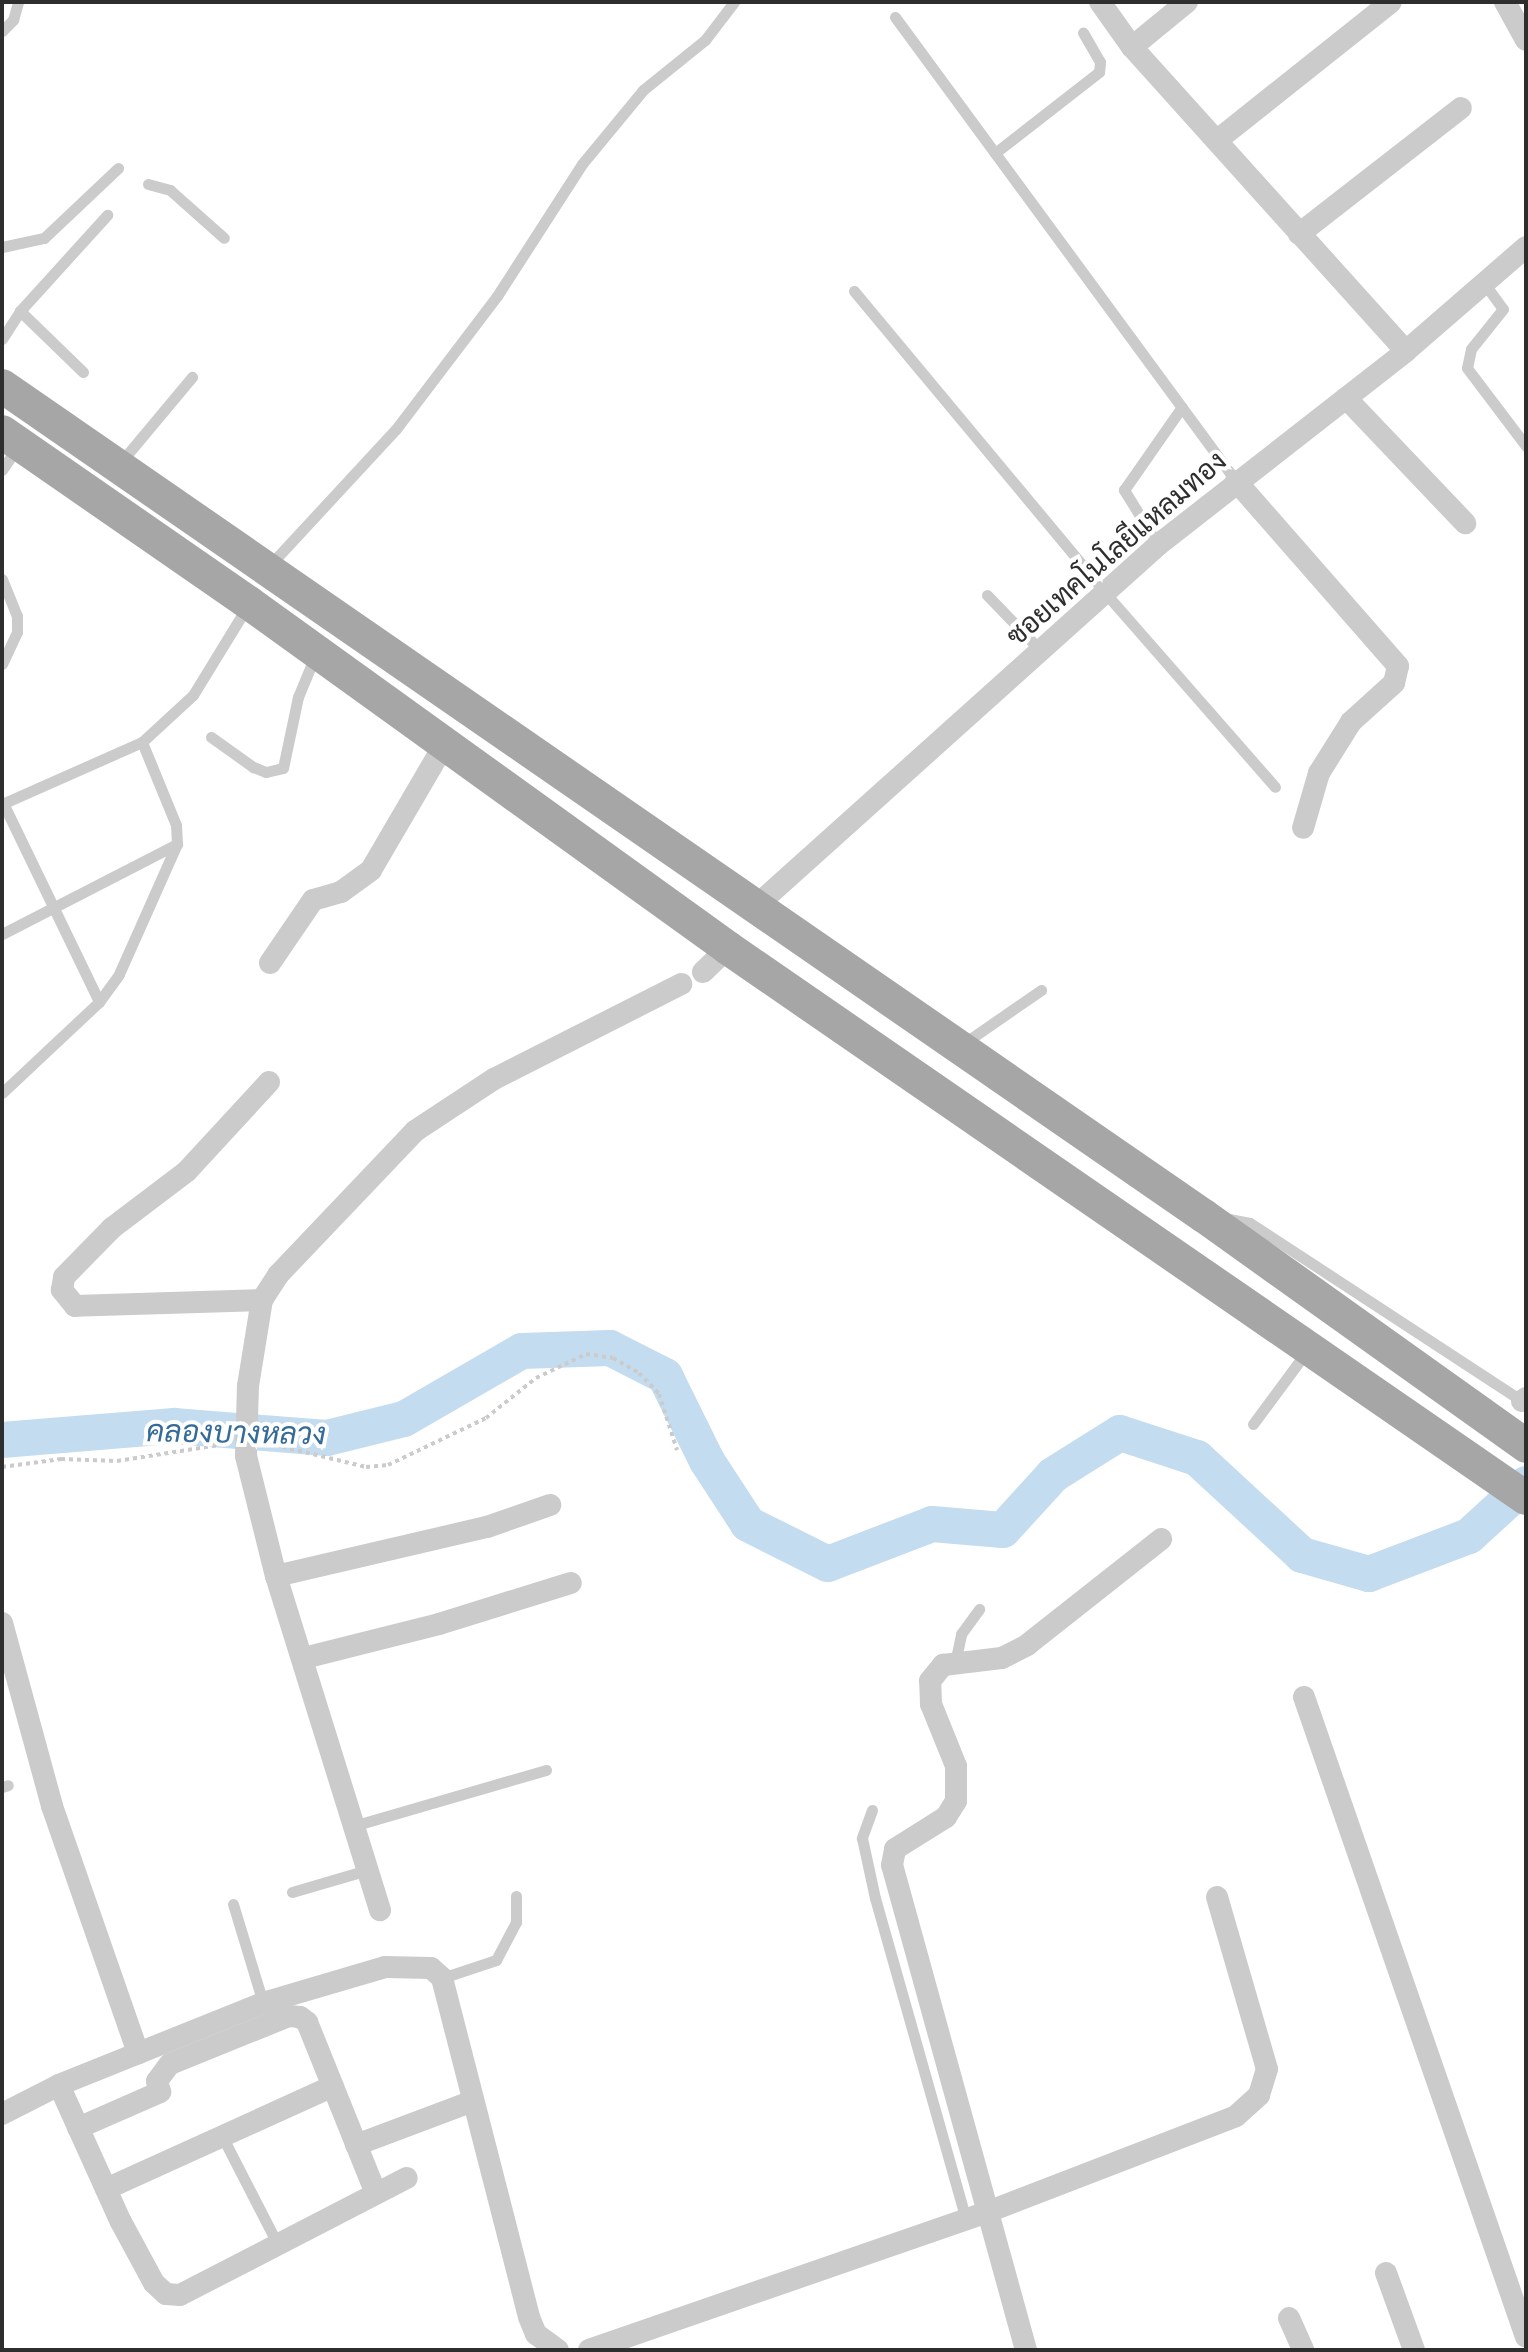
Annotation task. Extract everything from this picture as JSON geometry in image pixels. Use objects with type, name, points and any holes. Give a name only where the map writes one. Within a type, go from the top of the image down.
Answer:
[{"type":"main road","points":[[2,386],[1204,1216],[1526,1446]]},
{"type":"main road","points":[[41,413],[8,449],[249,603],[728,948],[1526,1498]]},
{"type":"street","points":[[1100,2],[1132,47],[1220,138],[1299,234],[1406,351]]},
{"type":"street","points":[[1132,47],[1187,2]]},
{"type":"street","points":[[1220,138],[1391,2]]},
{"type":"street","points":[[1505,2],[1526,40]]},
{"type":"street","points":[[1299,234],[1461,108]]},
{"type":"street","name":"ซอยเทคโนโลยีแหลมทอง","points":[[756,906],[1107,595],[1158,545],[1406,351],[1526,247]]},
{"type":"street","points":[[1346,398],[1465,523]]},
{"type":"street","points":[[1236,481],[1398,666],[1394,683],[1351,722],[1319,773],[1303,828]]},
{"type":"street","points":[[270,963],[313,900],[341,892],[371,870],[444,745]]},
{"type":"street","points":[[703,972],[728,948]]},
{"type":"street","points":[[380,1910],[276,1576],[245,1447],[248,1386],[262,1300],[295,1257],[428,1121],[494,1079],[681,984]]},
{"type":"street","points":[[262,1300],[75,1306],[62,1290],[64,1277],[93,1247],[187,1171],[269,1082]]},
{"type":"street","points":[[276,1576],[487,1527],[550,1505]]},
{"type":"street","points":[[1026,2350],[975,2216],[892,1865],[895,1849],[904,1839],[946,1817],[956,1801],[956,1766],[931,1704],[930,1681],[943,1665],[1002,1658],[1027,1645],[1161,1539]]},
{"type":"street","points":[[304,1658],[439,1624],[571,1583]]},
{"type":"street","points":[[2,1623],[52,1806],[138,2053]]},
{"type":"street","points":[[1304,1697],[1526,2337]]},
{"type":"street","points":[[589,2350],[975,2216],[1236,2116],[1259,2095],[1267,2069],[1217,1897]]},
{"type":"street","points":[[4,2108],[263,2003],[385,1967],[411,1964],[431,1968],[442,1978],[529,2317],[536,2334],[558,2350]]},
{"type":"street","points":[[78,2128],[160,2092],[157,2081],[170,2064],[289,2016],[307,2022],[376,2194]]},
{"type":"street","points":[[59,2085],[106,2189],[154,2283],[166,2294],[180,2295],[407,2178]]},
{"type":"street","points":[[106,2189],[333,2086]]},
{"type":"street","points":[[356,2145],[473,2101]]},
{"type":"street","points":[[1386,2273],[1414,2350]]},
{"type":"street","points":[[1289,2318],[1303,2350]]},
{"type":"lane","points":[[2,31],[13,20],[18,2]]},
{"type":"lane","points":[[266,569],[396,429],[497,296],[603,139],[643,90],[705,40],[734,2]]},
{"type":"lane","points":[[895,17],[1236,481]]},
{"type":"lane","points":[[995,153],[1099,72],[1100,62],[1083,33]]},
{"type":"lane","points":[[2,247],[44,238],[118,168]]},
{"type":"lane","points":[[148,184],[170,190],[224,238]]},
{"type":"lane","points":[[2,339],[20,311],[107,215]]},
{"type":"lane","points":[[1484,283],[1503,309],[1471,349],[1467,368],[1526,446]]},
{"type":"lane","points":[[854,291],[1107,595],[1275,787]]},
{"type":"lane","points":[[20,311],[83,372]]},
{"type":"lane","points":[[118,465],[192,377]]},
{"type":"lane","points":[[1158,545],[1124,490],[1182,407]]},
{"type":"lane","points":[[2,579],[17,624],[14,646],[2,664]]},
{"type":"lane","points":[[987,595],[1042,652]]},
{"type":"lane","points":[[99,1002],[3,804],[142,742],[193,695],[249,603]]},
{"type":"lane","points":[[211,737],[253,767],[266,772],[283,768],[298,697],[317,652]]},
{"type":"lane","points":[[2,1093],[99,1002],[119,974],[177,844],[176,825],[142,742]]},
{"type":"lane","points":[[2,934],[177,844]]},
{"type":"lane","points":[[960,1047],[1041,990]]},
{"type":"lane","points":[[1204,1216],[1250,1223],[1524,1399]]},
{"type":"lane","points":[[1253,1424],[1310,1347]]},
{"type":"lane","points":[[955,1663],[961,1634],[979,1609]]},
{"type":"lane","points":[[353,1826],[546,1770]]},
{"type":"lane","points":[[872,1810],[862,1838],[875,1898],[975,2216]]},
{"type":"lane","points":[[292,1892],[367,1870]]},
{"type":"lane","points":[[442,1978],[496,1960],[516,1922],[516,1896]]},
{"type":"lane","points":[[233,1904],[263,2003]]},
{"type":"lane","points":[[222,2136],[278,2245]]},
{"type":"path","points":[[2,1467],[61,1459],[117,1461],[281,1443],[366,1467],[388,1465],[486,1418],[536,1378],[586,1354],[613,1358],[639,1373],[659,1394],[677,1450]]},
{"type":"waterway","name":"คลองบางหลวง","points":[[2,1440],[174,1426],[327,1438],[404,1419],[522,1351],[610,1348],[665,1376],[707,1461],[748,1524],[828,1564],[932,1524],[1003,1530],[1053,1475],[1120,1433],[1197,1458],[1302,1555],[1369,1574],[1469,1536],[1526,1484]]}]
